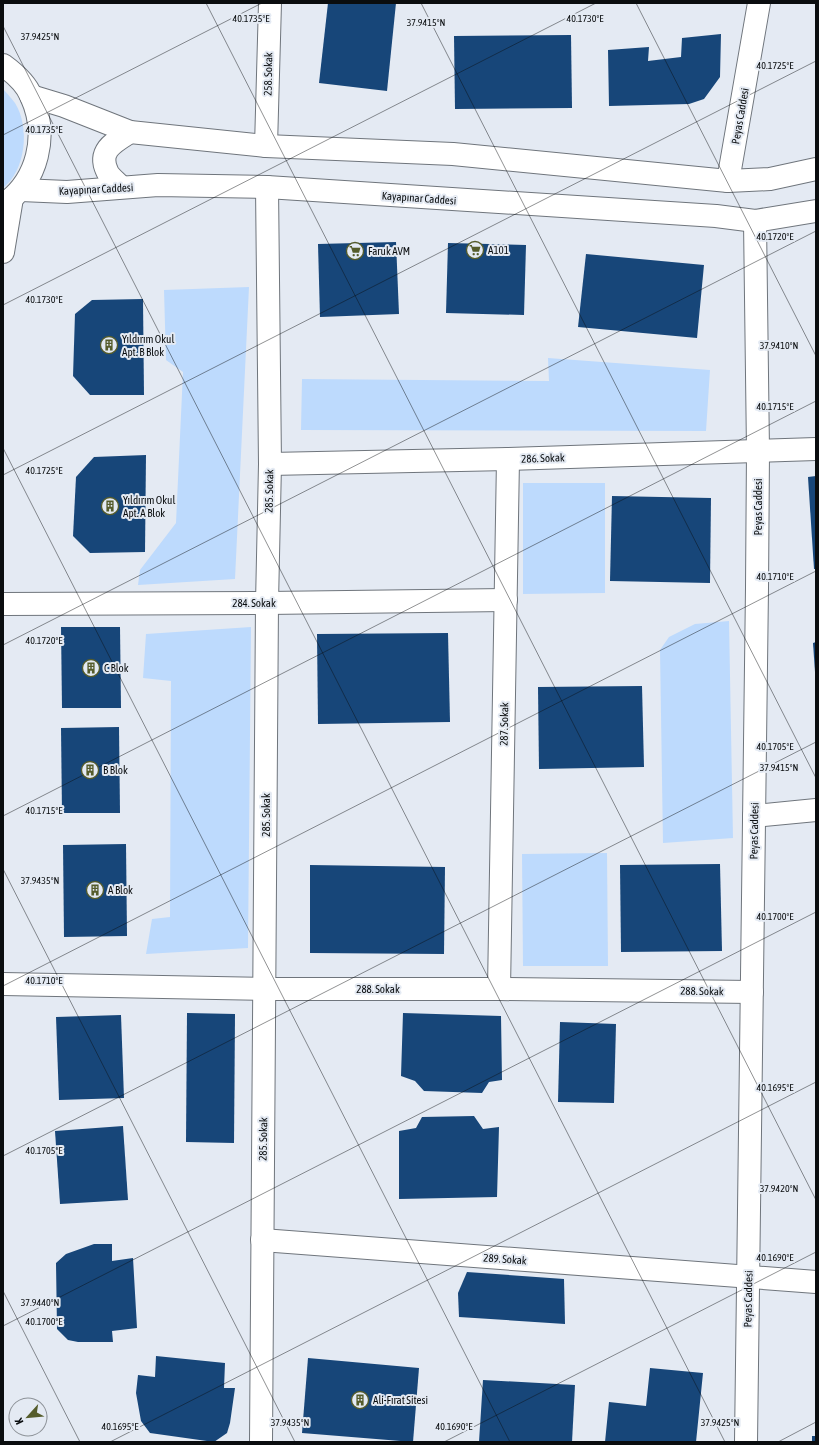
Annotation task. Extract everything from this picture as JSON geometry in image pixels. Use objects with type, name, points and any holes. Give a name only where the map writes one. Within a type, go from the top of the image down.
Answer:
[{"type":"street","name":"258. Sokak","points":[[266,146],[270,3]]},
{"type":"street","name":"Peyas Caddesi","points":[[728,181],[759,3]]},
{"type":"street","points":[[3,65],[17,76],[31,96],[39,119],[40,144],[34,168],[12,198],[3,252]]},
{"type":"street","points":[[31,96],[64,106],[130,132],[266,146],[453,154],[728,181],[770,179],[816,169]]},
{"type":"street","points":[[121,187],[107,171],[103,157],[113,143],[130,132]]},
{"type":"street","name":"Kayapınar Caddesi","points":[[12,198],[121,187],[158,185],[267,187],[716,216],[755,221],[816,211]]},
{"type":"street","name":"285. Sokak","points":[[261,1442],[267,603],[270,464],[267,187]]},
{"type":"street","name":"Peyas Caddesi","points":[[746,1442],[758,451],[755,221]]},
{"type":"street","name":"286. Sokak","points":[[270,464],[508,459],[816,449]]},
{"type":"street","name":"287. Sokak","points":[[499,989],[508,459]]},
{"type":"street","name":"284. Sokak","points":[[3,604],[506,600]]},
{"type":"street","points":[[754,816],[816,810]]},
{"type":"street","name":"288. Sokak","points":[[3,984],[265,989],[499,989],[752,992]]},
{"type":"street","name":"289. Sokak","points":[[262,1240],[816,1282]]},
{"type":"shaded area","points":[[3,89],[15,103],[20,113],[24,136],[21,160],[17,170],[11,180],[3,188]]},
{"type":"shaded area","points":[[249,287],[235,579],[138,585],[140,570],[176,523],[183,372],[166,360],[164,290]]},
{"type":"shaded area","points":[[548,358],[710,370],[706,431],[301,430],[302,379],[549,381]]},
{"type":"shaded area","points":[[523,483],[605,483],[605,593],[523,594]]},
{"type":"shaded area","points":[[729,621],[733,838],[663,843],[660,650],[669,637],[695,624]]},
{"type":"shaded area","points":[[251,627],[248,948],[146,954],[152,919],[170,917],[171,681],[143,678],[146,634]]},
{"type":"shaded area","points":[[607,853],[608,966],[523,966],[522,854]]},
{"type":"building","points":[[328,3],[396,3],[387,91],[319,83]]},
{"type":"building","points":[[721,34],[720,77],[704,99],[689,104],[609,106],[608,50],[649,47],[648,61],[681,57],[682,38]]},
{"type":"building","points":[[571,35],[572,108],[455,109],[454,36]]},
{"type":"building","points":[[396,242],[399,314],[320,317],[318,244]]},
{"type":"building","points":[[448,243],[526,245],[524,315],[446,313]]},
{"type":"building","points":[[586,254],[704,265],[697,338],[578,327]]},
{"type":"building","name":"Yıldırım Okul Apt. B Blok","points":[[143,299],[144,395],[90,395],[73,376],[75,314],[92,300]]},
{"type":"building","name":"Yıldırım Okul Apt. A Blok","points":[[146,455],[145,552],[90,553],[73,536],[76,477],[94,457]]},
{"type":"building","points":[[816,476],[816,569],[814,569],[808,477]]},
{"type":"building","points":[[612,496],[711,498],[710,583],[610,581]]},
{"type":"building","name":"C Blok","points":[[61,627],[120,627],[121,708],[62,708]]},
{"type":"building","points":[[448,633],[450,722],[318,724],[317,634]]},
{"type":"building","points":[[816,642],[816,672],[815,672],[813,643]]},
{"type":"building","points":[[642,686],[644,767],[539,769],[538,687]]},
{"type":"building","name":"B Blok","points":[[119,727],[120,813],[62,813],[61,728]]},
{"type":"building","name":"A Blok","points":[[126,844],[127,936],[64,937],[63,845]]},
{"type":"building","points":[[720,864],[722,951],[621,952],[620,865]]},
{"type":"building","points":[[310,865],[445,867],[444,954],[310,953]]},
{"type":"building","points":[[187,1013],[235,1014],[234,1143],[186,1142]]},
{"type":"building","points":[[403,1013],[501,1016],[502,1080],[489,1082],[482,1093],[424,1091],[415,1081],[401,1076]]},
{"type":"building","points":[[121,1015],[124,1098],[59,1100],[56,1017]]},
{"type":"building","points":[[560,1022],[616,1024],[614,1103],[558,1102]]},
{"type":"building","points":[[474,1116],[483,1129],[499,1127],[497,1197],[399,1199],[399,1131],[416,1128],[422,1117]]},
{"type":"building","points":[[123,1126],[128,1200],[60,1204],[55,1131]]},
{"type":"building","points":[[94,1244],[112,1244],[112,1261],[133,1258],[137,1328],[112,1331],[113,1342],[78,1342],[68,1340],[57,1329],[56,1263],[66,1254]]},
{"type":"building","points":[[467,1272],[564,1279],[565,1324],[459,1317],[458,1293]]},
{"type":"building","points":[[156,1356],[225,1363],[224,1388],[235,1388],[230,1423],[227,1433],[214,1442],[150,1433],[141,1421],[136,1393],[138,1375],[155,1377]]},
{"type":"building","name":"Ali-Fırat Sitesi","points":[[308,1358],[419,1368],[413,1442],[302,1433]]},
{"type":"building","points":[[650,1368],[703,1373],[696,1442],[605,1442],[609,1402],[646,1406]]},
{"type":"building","points":[[483,1380],[575,1385],[572,1442],[479,1442]]},
{"type":"building","points":[[812,1436],[816,1436],[816,1442],[812,1442]]},
{"type":"place","name":"A101","points":[[475,250]]},
{"type":"place","name":"Faruk AVM","points":[[355,251]]},
{"type":"place","name":"Yıldırım Okul Apt. B Blok","points":[[109,345]]},
{"type":"place","name":"Yıldırım Okul Apt. A Blok","points":[[110,506]]},
{"type":"place","name":"C Blok","points":[[91,668]]},
{"type":"place","name":"B Blok","points":[[90,770]]},
{"type":"place","name":"A Blok","points":[[95,890]]},
{"type":"place","name":"Ali-Fırat Sitesi","points":[[360,1400]]}]
